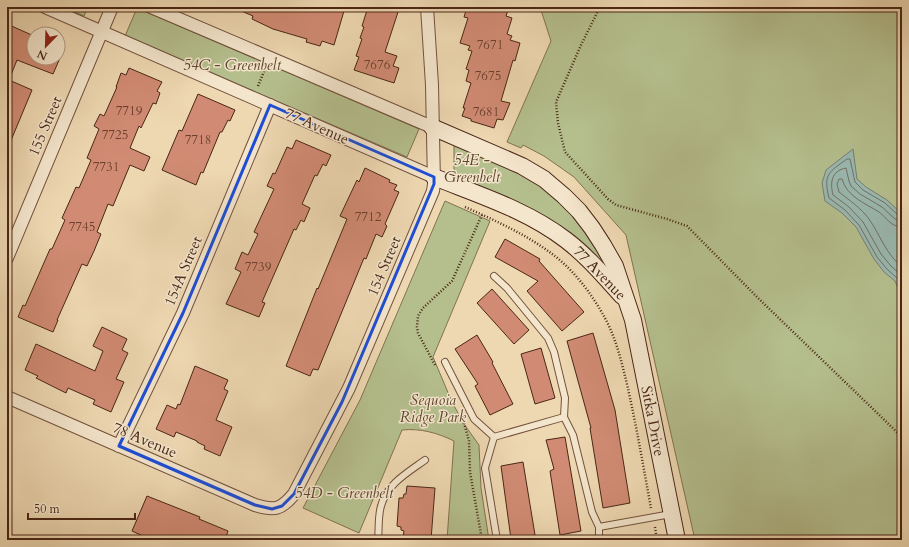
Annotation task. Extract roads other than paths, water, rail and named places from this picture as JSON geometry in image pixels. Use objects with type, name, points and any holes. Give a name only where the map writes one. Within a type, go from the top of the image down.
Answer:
[{"type":"street","name":"77 Avenue","points":[[45,7],[434,177],[525,214],[547,226],[584,254],[628,303]]},
{"type":"street","name":"155 Street","points":[[7,258],[112,7]]},
{"type":"street","name":"77 Avenue","points":[[151,7],[522,166],[544,180],[564,196],[592,228],[615,266],[628,303]]},
{"type":"street","name":"154 Street","points":[[272,509],[282,506],[294,494],[342,402],[433,191],[432,85],[428,7]]},
{"type":"street","name":"154A Street","points":[[118,446],[183,313],[270,105]]},
{"type":"street","name":"Sitka Drive","points":[[628,303],[633,320],[677,540]]},
{"type":"street","name":"78 Avenue","points":[[7,397],[255,505],[272,509]]},
{"type":"lane","points":[[494,276],[507,288],[548,338],[554,352],[565,398],[564,417],[573,435],[592,512],[599,527],[599,540]]},
{"type":"lane","points":[[445,362],[474,419],[494,437]]},
{"type":"lane","points":[[494,437],[564,417]]},
{"type":"lane","points":[[494,437],[485,468],[497,540]]},
{"type":"lane","points":[[378,540],[380,506],[387,492],[397,480],[425,460]]},
{"type":"lane","points":[[599,527],[671,514]]},
{"type":"water","points":[[853,149],[857,179],[866,187],[887,200],[902,214],[902,317],[900,293],[895,281],[884,272],[874,259],[856,227],[842,213],[825,201],[822,183],[826,170]]},
{"type":"park label","name":"54C - Greenbelt","points":[[232,65]]},
{"type":"park label","name":"54E - Greenbelt","points":[[472,168]]},
{"type":"park label","name":"Sequoia Ridge Park","points":[[433,408]]},
{"type":"park label","name":"54D - Greenbelt","points":[[344,493]]}]
